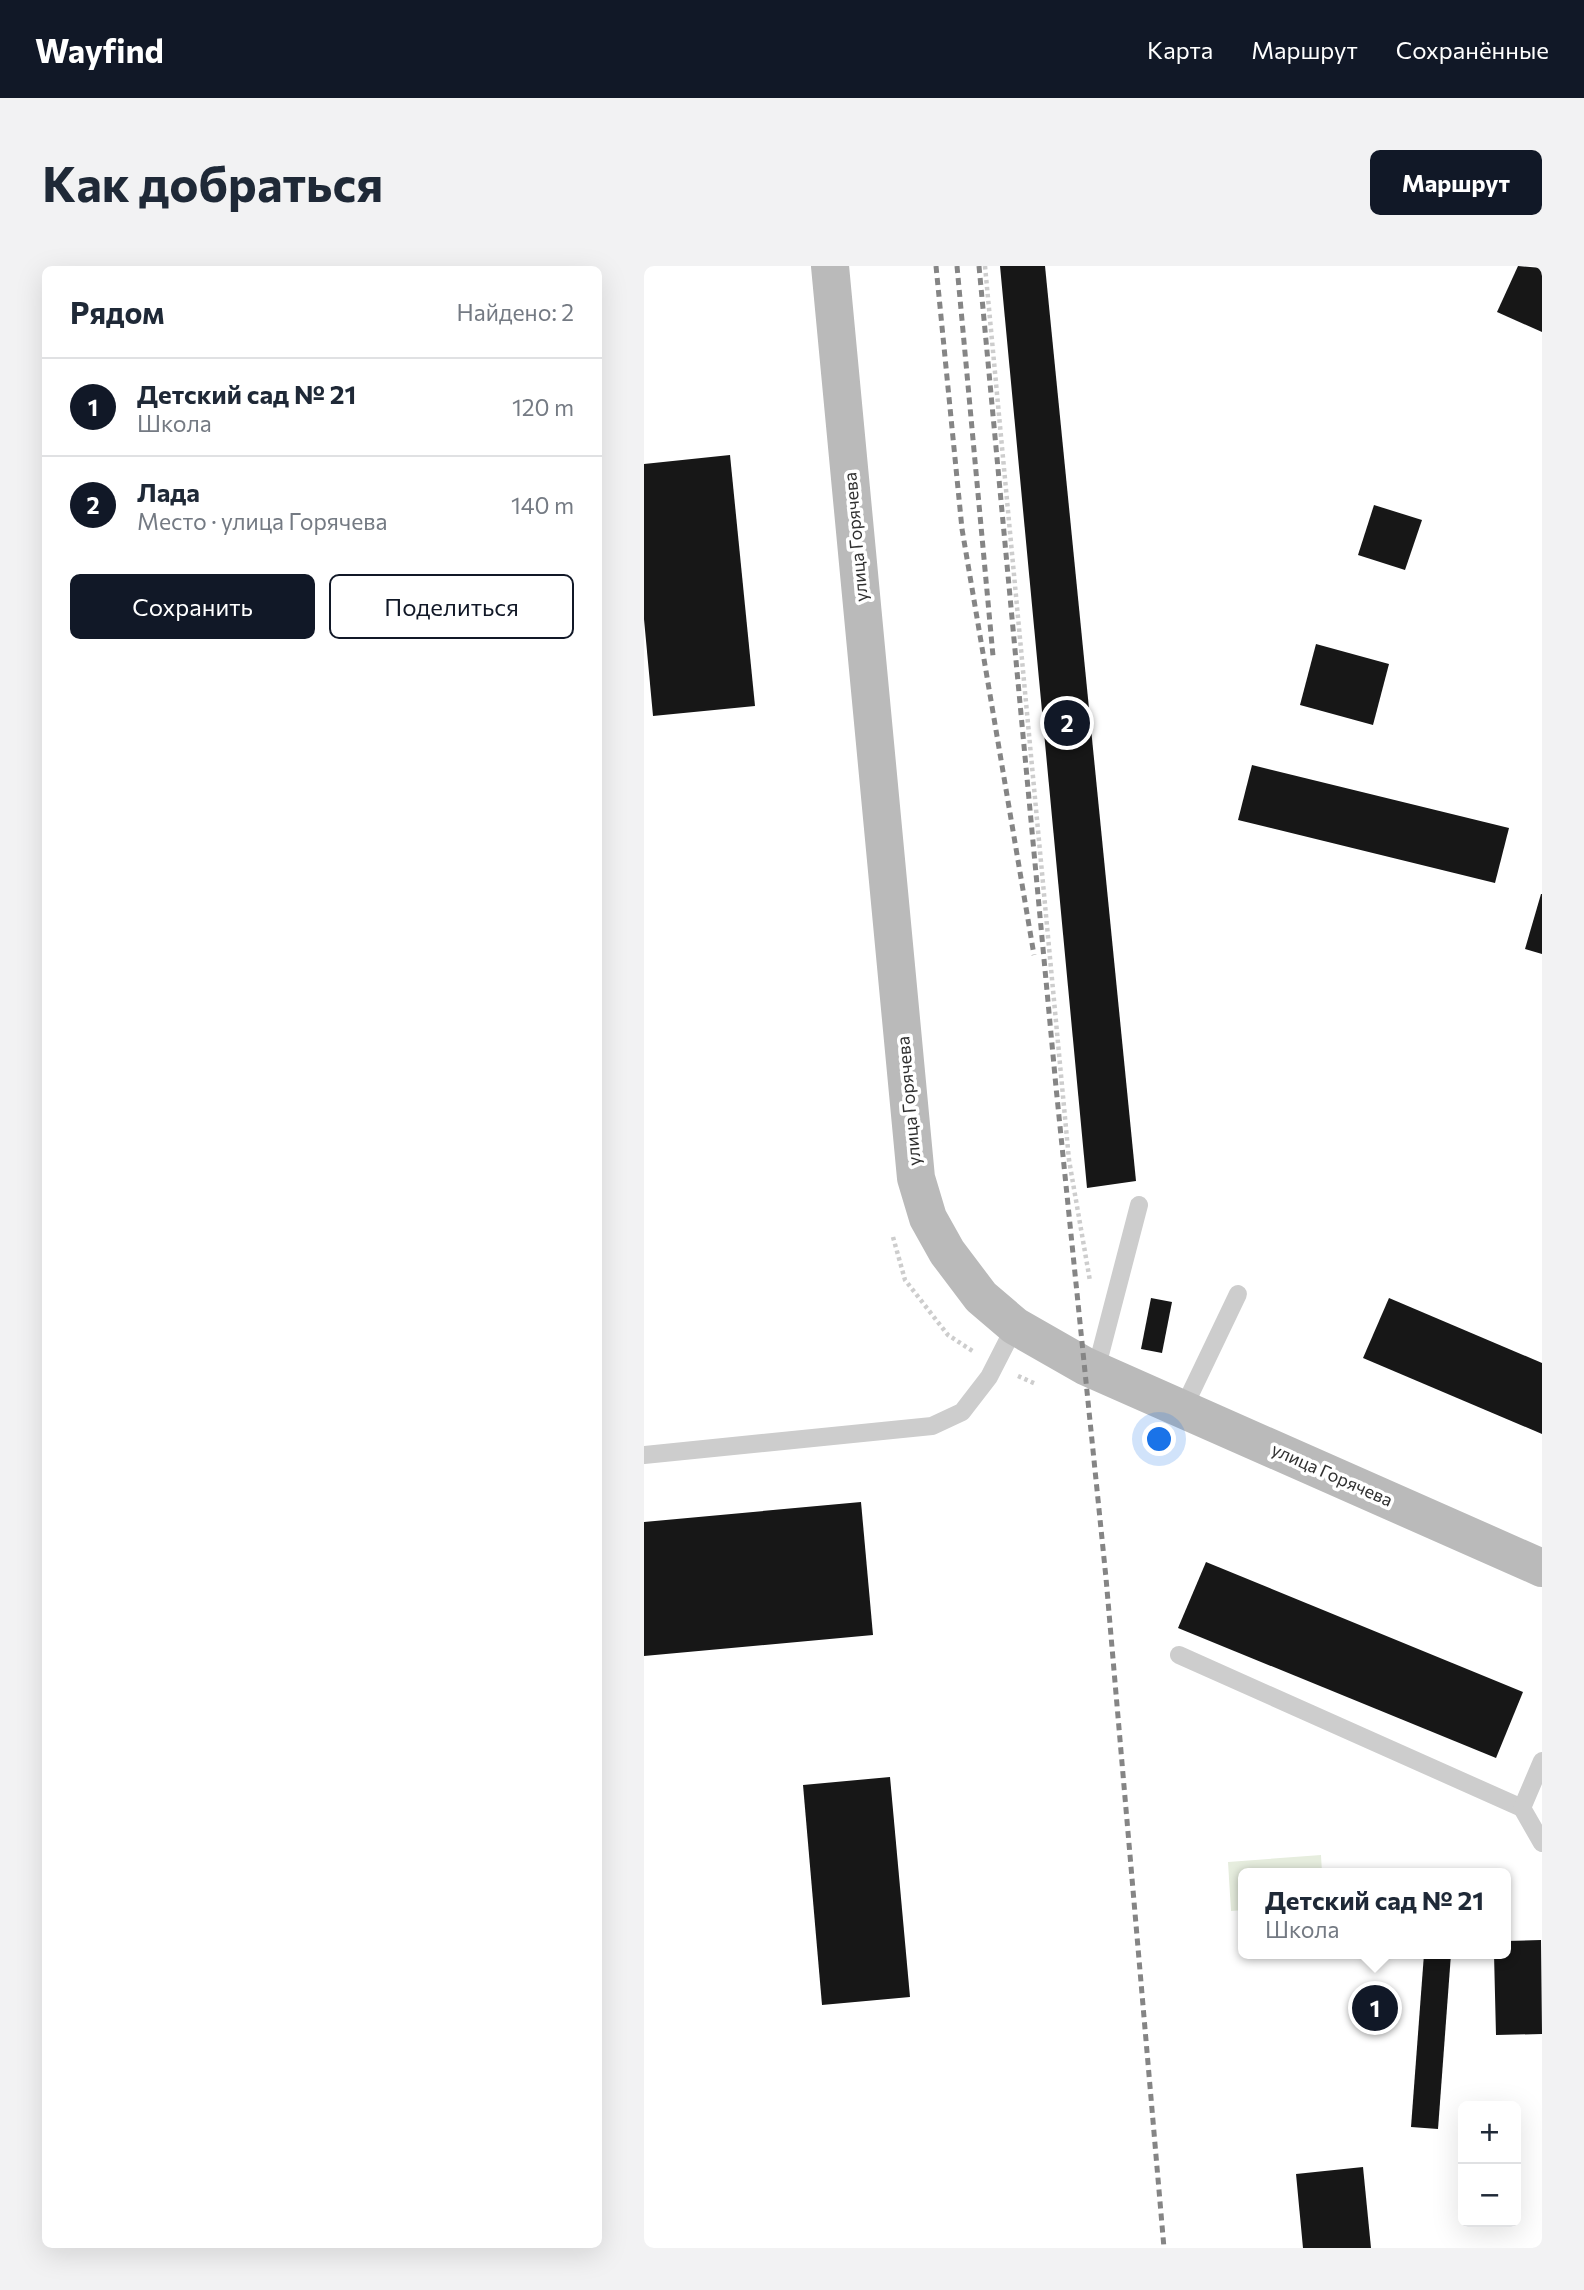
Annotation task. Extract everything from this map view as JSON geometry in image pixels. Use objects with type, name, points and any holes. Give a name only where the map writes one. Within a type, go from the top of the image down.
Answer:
[{"type":"main road","name":"улица Горячева","points":[[831,266],[916,1178],[928,1218],[947,1252],[981,1297],[1015,1326],[1096,1370],[1542,1568]]},
{"type":"lane","points":[[1096,1370],[1139,1205]]},
{"type":"lane","points":[[1183,1409],[1238,1294]]},
{"type":"lane","points":[[644,1455],[932,1426],[962,1412],[989,1377],[1015,1326]]},
{"type":"lane","points":[[1179,1655],[1522,1808],[1542,1843]]},
{"type":"lane","points":[[1522,1808],[1542,1761]]},
{"type":"path","points":[[985,266],[1069,1160],[1090,1282]]},
{"type":"green space","points":[[1321,1855],[1322,1868],[1238,1868],[1238,1910],[1231,1911],[1228,1862]]},
{"type":"building","points":[[1000,266],[1045,266],[1136,1181],[1087,1188]]},
{"type":"building","points":[[1518,266],[1542,268],[1542,332],[1497,312]]},
{"type":"building","points":[[730,455],[755,706],[653,716],[644,619],[644,464]]},
{"type":"building","points":[[1374,505],[1422,520],[1405,570],[1358,555]]},
{"type":"building","points":[[1316,644],[1389,664],[1373,725],[1300,705]]},
{"type":"building","points":[[1252,765],[1509,828],[1495,883],[1238,820]]},
{"type":"building","points":[[1542,894],[1542,954],[1525,949]]},
{"type":"building","points":[[1151,1298],[1172,1302],[1162,1353],[1141,1349]]},
{"type":"building","points":[[1389,1298],[1542,1363],[1542,1434],[1363,1358]]},
{"type":"building","points":[[861,1502],[873,1635],[644,1656],[644,1522]]},
{"type":"building","points":[[1206,1562],[1523,1692],[1496,1758],[1178,1628]]},
{"type":"building","points":[[890,1777],[910,1997],[822,2005],[803,1785]]},
{"type":"building","points":[[1541,1940],[1542,2034],[1496,2035],[1494,1959],[1511,1959],[1511,1941]]},
{"type":"building","points":[[1424,1959],[1451,1959],[1438,2129],[1411,2127]]},
{"type":"building","points":[[1363,2167],[1371,2248],[1303,2248],[1296,2174]]},
{"type":"railway","points":[[936,266],[962,529],[1034,955]]},
{"type":"railway","points":[[957,266],[993,656]]},
{"type":"railway","points":[[979,266],[1056,1087],[1106,1578],[1164,2248]]},
{"type":"place","name":"Лада","points":[[1067,723]]},
{"type":"place","name":"Детский сад № 21","points":[[1375,2008]]}]
